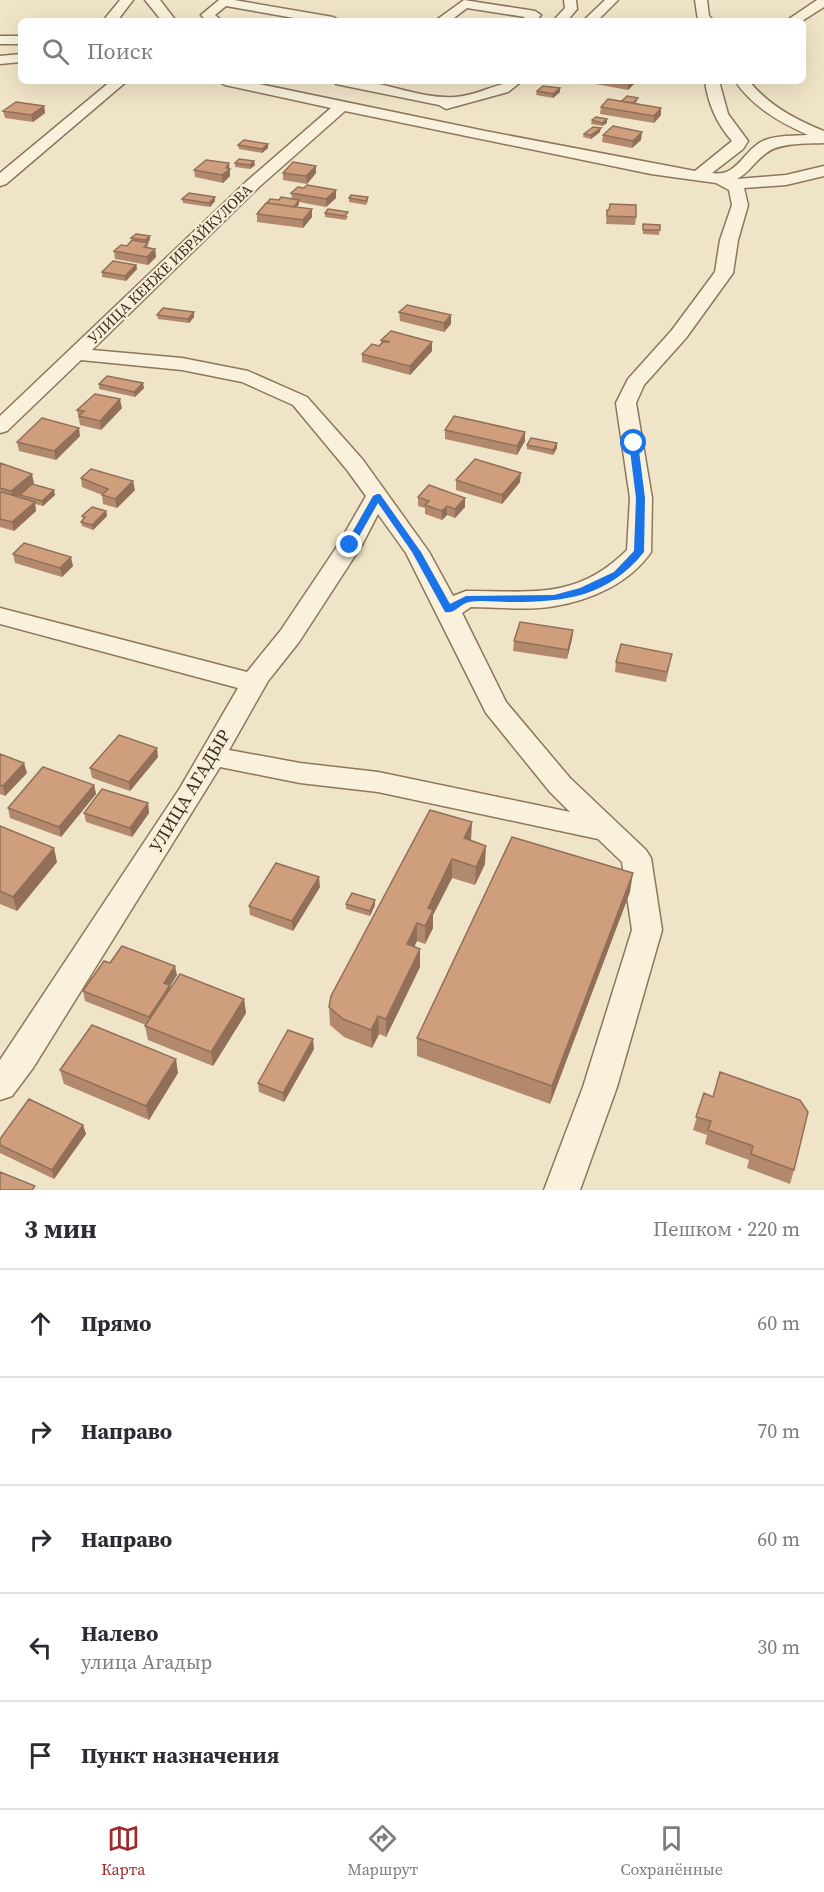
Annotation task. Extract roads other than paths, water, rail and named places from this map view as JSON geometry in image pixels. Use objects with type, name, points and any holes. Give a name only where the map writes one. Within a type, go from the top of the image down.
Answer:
[{"type":"street","points":[[112,18],[127,0]]},
{"type":"street","points":[[151,0],[166,18]]},
{"type":"street","points":[[563,18],[572,9],[570,0]]},
{"type":"street","points":[[593,18],[612,0]]},
{"type":"street","points":[[700,0],[704,18]]},
{"type":"street","points":[[211,18],[207,15],[225,1],[317,18]]},
{"type":"street","points":[[798,18],[824,1]]},
{"type":"street","points":[[446,18],[464,4],[535,15],[532,18]]},
{"type":"street","points":[[0,40],[18,40]]},
{"type":"street","points":[[0,60],[18,58]]},
{"type":"street","points":[[0,182],[116,84]]},
{"type":"street","points":[[240,84],[651,169],[699,175],[728,182],[786,180],[824,171]]},
{"type":"street","points":[[280,84],[288,94]]},
{"type":"street","points":[[355,84],[437,101],[462,102]]},
{"type":"street","points":[[411,120],[435,108],[503,89],[510,84]]},
{"type":"street","points":[[713,84],[716,102],[729,130],[740,141],[770,143],[824,137]]},
{"type":"street","points":[[716,102],[731,84]]},
{"type":"street","points":[[744,84],[766,105],[796,124],[824,137]]},
{"type":"street","name":"УЛИЦА КЕНЖЕ ИБРАЙКУЛОВА","points":[[0,427],[253,184],[343,105]]},
{"type":"street","points":[[796,124],[824,125]]},
{"type":"street","points":[[699,175],[738,146],[740,141]]},
{"type":"street","points":[[728,182],[758,151],[770,143]]},
{"type":"street","points":[[448,610],[466,599],[554,599],[584,591],[617,574],[639,552],[641,498],[626,403],[635,383],[679,334],[724,273],[729,240],[740,205],[737,190],[728,182]]},
{"type":"street","points":[[76,354],[182,364],[248,376],[300,401],[355,465],[417,552],[495,707],[560,785],[636,858],[647,930],[600,1087],[562,1190]]},
{"type":"street","name":"УЛИЦА АГАДЫР","points":[[0,1085],[21,1058],[190,795],[254,683],[290,636],[350,545],[377,496]]},
{"type":"street","points":[[0,616],[254,683]]},
{"type":"street","points":[[212,756],[300,773],[378,782],[607,830]]}]
